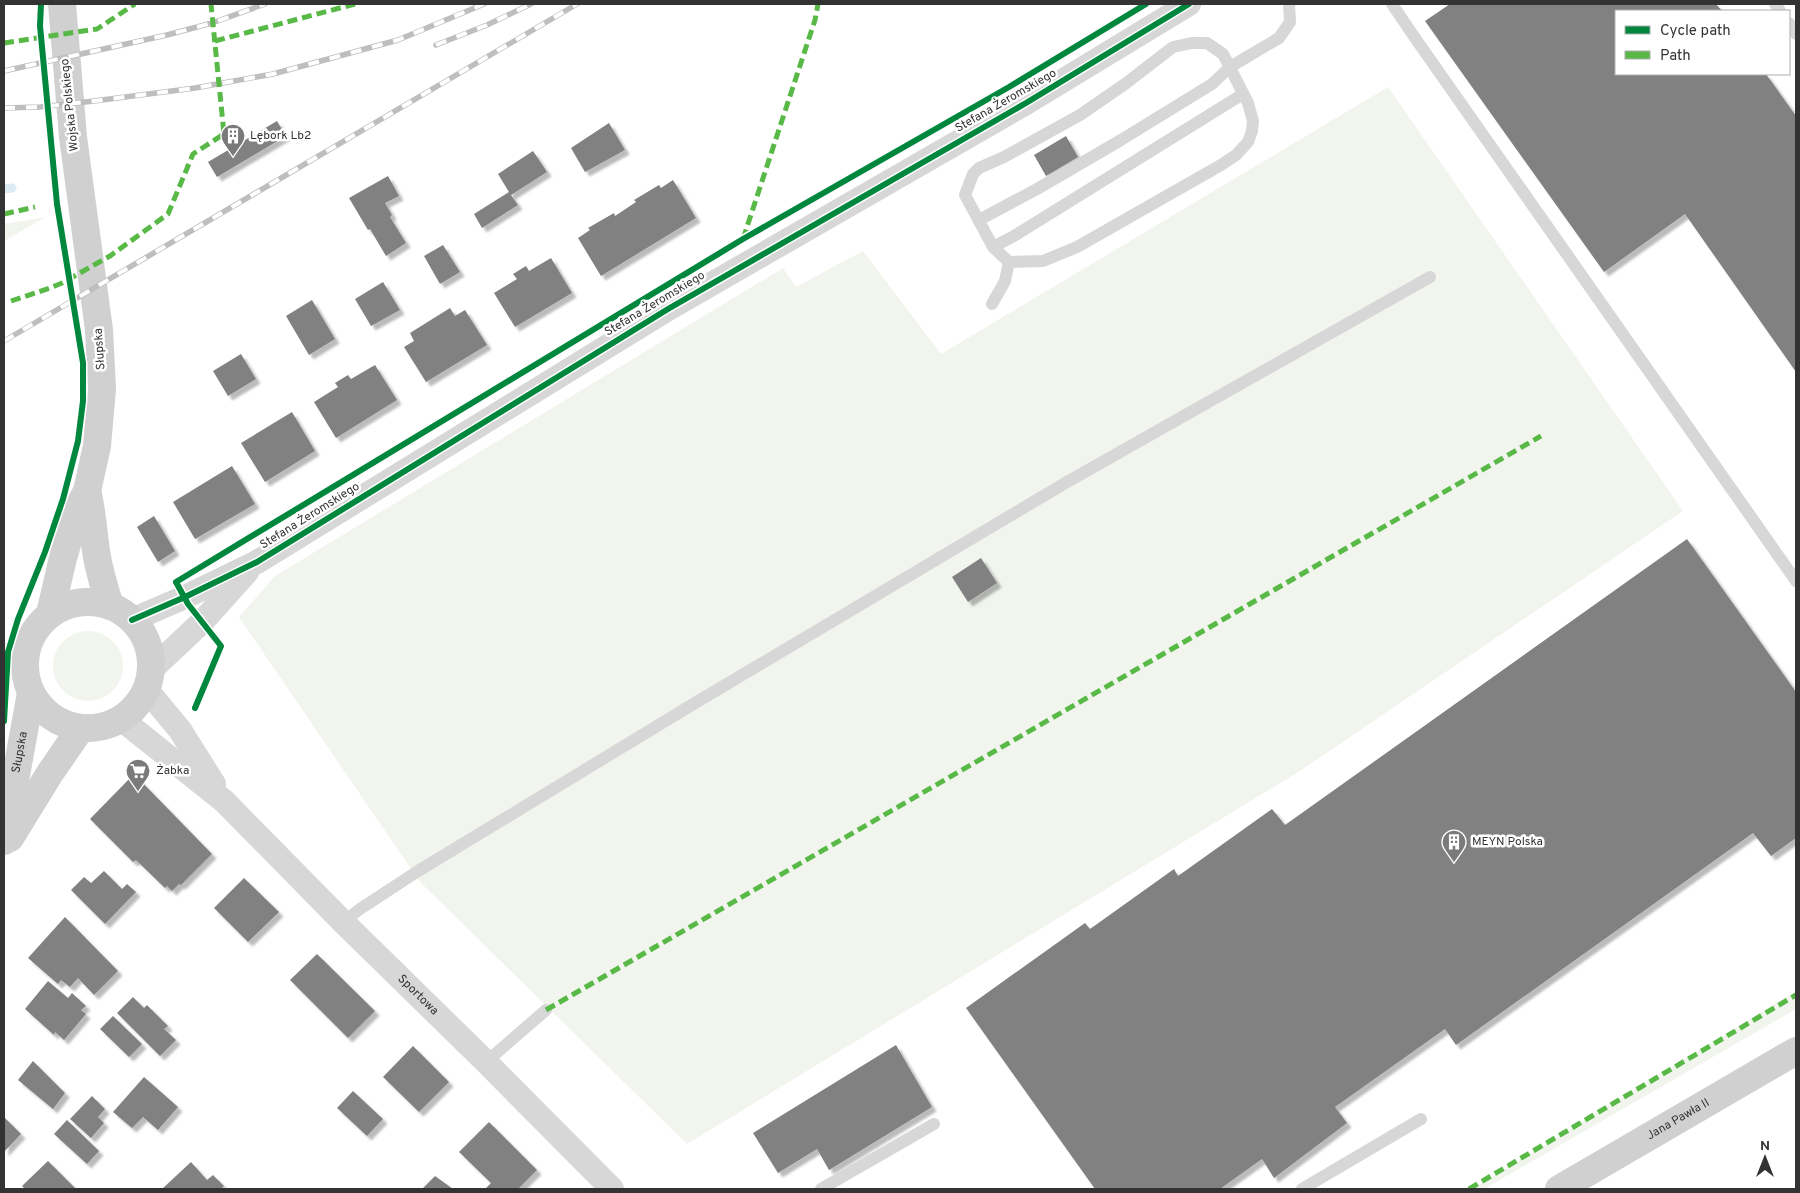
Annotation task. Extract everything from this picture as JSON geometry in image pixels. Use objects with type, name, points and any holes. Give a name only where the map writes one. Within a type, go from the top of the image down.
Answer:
[{"type":"street","name":"Wojska Polskiego","points":[[62,4],[73,137],[82,206]]},
{"type":"street","name":"Stefana Żeromskiego","points":[[121,613],[185,597],[257,562],[668,309],[1026,103],[1189,4]]},
{"type":"street","name":"Słupska","points":[[50,614],[77,510],[87,492],[96,446],[102,389],[99,330],[82,206]]},
{"type":"street","name":"Słupska","points":[[87,492],[92,509],[97,560],[121,613]]},
{"type":"street","name":"Stefana Żeromskiego","points":[[148,679],[257,562]]},
{"type":"street","points":[[89,602],[121,613],[141,632],[149,650],[148,679],[136,705],[121,718],[102,727],[81,728],[60,722],[43,710],[31,693],[25,676],[24,659],[29,641],[38,626],[50,614],[69,605],[89,602]]},
{"type":"street","name":"Sportowa","points":[[148,679],[224,801]]},
{"type":"street","name":"Słupska","points":[[4,841],[31,693]]},
{"type":"street","name":"Sportowa","points":[[121,718],[224,801],[612,1189]]},
{"type":"street","points":[[4,849],[50,773],[81,728]]},
{"type":"street","name":"Jana Pawła II","points":[[1559,1189],[1796,1051]]},
{"type":"lane","points":[[979,220],[1121,140],[1212,84],[1230,67],[1279,38],[1290,22],[1289,4]]},
{"type":"lane","points":[[1392,4],[1796,581]]},
{"type":"lane","points":[[1192,43],[1207,43],[1223,54],[1230,67],[1253,121],[1248,142],[1236,155],[1076,247],[1043,261],[1009,262],[993,247],[965,195],[973,174],[979,168],[1004,157],[1080,114],[1125,84],[1173,47],[1192,43]]},
{"type":"lane","points":[[993,247],[1014,236],[1243,94]]},
{"type":"lane","points":[[992,304],[1005,281],[1009,262]]},
{"type":"lane","points":[[343,922],[360,908],[426,866],[990,528],[1076,477],[1430,277]]},
{"type":"lane","points":[[486,1062],[546,1010]]},
{"type":"lane","points":[[1302,1189],[1421,1119]]},
{"type":"lane","points":[[821,1189],[934,1124]]},
{"type":"shaded area","points":[[1388,87],[1683,511],[1300,771],[687,1144],[420,882],[239,617],[275,576],[783,268],[796,287],[863,251],[941,354]]},
{"type":"shaded area","points":[[46,217],[4,241],[4,224]]},
{"type":"shaded area","points":[[88,631],[107,637],[117,647],[123,666],[117,685],[107,695],[88,701],[69,695],[59,685],[53,666],[59,647],[69,637]]},
{"type":"shaded area","points":[[1796,991],[1796,1009],[1484,1189],[1472,1189]]},
{"type":"building","points":[[1450,4],[1716,4],[1721,10],[1615,10],[1615,75],[1767,75],[1796,116],[1796,372],[1685,214],[1604,272],[1425,21]]},
{"type":"building","points":[[277,121],[286,136],[217,177],[208,162]]},
{"type":"building","points":[[609,123],[625,150],[585,172],[571,148]]},
{"type":"building","points":[[1066,136],[1078,157],[1046,176],[1034,155]]},
{"type":"building","points":[[533,151],[547,172],[511,195],[518,205],[482,228],[474,214],[509,192],[498,174]]},
{"type":"building","points":[[388,176],[399,196],[385,203],[392,215],[390,217],[406,243],[386,256],[349,198]]},
{"type":"building","points":[[673,180],[696,218],[601,276],[578,238],[590,230],[588,228],[614,213],[615,216],[636,202],[634,200],[659,185],[661,188]]},
{"type":"building","points":[[443,245],[460,272],[440,284],[424,256]]},
{"type":"building","points":[[551,258],[572,293],[515,327],[494,293],[517,279],[513,274],[526,266],[529,271]]},
{"type":"building","points":[[383,282],[400,310],[371,326],[355,299]]},
{"type":"building","points":[[312,300],[335,339],[309,355],[286,316]]},
{"type":"building","points":[[450,308],[455,316],[465,310],[487,345],[426,382],[404,347],[414,341],[410,333]]},
{"type":"building","points":[[241,354],[256,379],[228,396],[213,371]]},
{"type":"building","points":[[375,365],[397,400],[336,438],[314,402],[338,387],[335,383],[348,375],[351,379]]},
{"type":"building","points":[[292,412],[315,451],[265,482],[241,443]]},
{"type":"building","points":[[232,466],[255,504],[195,539],[173,502]]},
{"type":"building","points":[[154,516],[175,551],[158,562],[137,527]]},
{"type":"building","name":"MEYN Polska","points":[[1687,539],[1796,692],[1796,838],[1771,856],[1753,833],[1456,1045],[1445,1029],[1335,1107],[1347,1123],[1274,1178],[1262,1159],[1220,1189],[1095,1189],[966,1008],[1085,923],[1090,929],[1174,869],[1178,876],[1272,809],[1285,825]]},
{"type":"building","points":[[981,558],[997,583],[968,602],[952,577]]},
{"type":"building","points":[[134,774],[212,854],[181,885],[179,884],[172,891],[167,886],[165,888],[136,860],[133,862],[90,819]]},
{"type":"building","points":[[104,871],[122,889],[127,884],[136,892],[105,924],[71,890],[84,877],[91,883]]},
{"type":"building","points":[[244,878],[279,912],[248,942],[214,908]]},
{"type":"building","points":[[65,917],[118,971],[94,995],[78,978],[70,987],[61,980],[58,984],[28,958]]},
{"type":"building","points":[[317,954],[375,1011],[348,1038],[290,980]]},
{"type":"building","points":[[48,981],[68,998],[72,993],[86,1006],[81,1010],[86,1014],[64,1040],[55,1032],[54,1035],[25,1009]]},
{"type":"building","points":[[133,997],[144,1008],[147,1005],[168,1026],[164,1029],[176,1040],[160,1056],[117,1013]]},
{"type":"building","points":[[113,1016],[142,1044],[129,1057],[100,1029]]},
{"type":"building","points":[[896,1045],[932,1107],[829,1170],[817,1149],[778,1173],[753,1133]]},
{"type":"building","points":[[413,1046],[449,1082],[419,1112],[383,1077]]},
{"type":"building","points":[[33,1061],[65,1093],[53,1109],[18,1080]]},
{"type":"building","points":[[144,1077],[178,1107],[158,1130],[143,1117],[132,1128],[113,1112]]},
{"type":"building","points":[[353,1091],[383,1119],[367,1136],[337,1108]]},
{"type":"building","points":[[92,1096],[105,1109],[98,1117],[104,1123],[91,1138],[70,1119]]},
{"type":"building","points":[[4,1117],[21,1134],[4,1152]]},
{"type":"building","points":[[67,1120],[99,1151],[87,1164],[54,1134]]},
{"type":"building","points":[[489,1122],[537,1170],[518,1189],[485,1189],[491,1183],[459,1152]]},
{"type":"building","points":[[48,1161],[76,1189],[25,1189],[22,1186]]},
{"type":"building","points":[[191,1162],[207,1180],[213,1175],[224,1186],[221,1189],[162,1189]]},
{"type":"building","points":[[435,1176],[453,1189],[422,1189]]},
{"type":"waterway","points":[[4,189],[12,188]]},
{"type":"railway","points":[[4,71],[167,35],[212,23],[265,4]]},
{"type":"railway","points":[[4,108],[40,107],[94,101],[195,88],[273,74],[398,40],[484,4]]},
{"type":"railway","points":[[436,45],[487,25],[531,4]]},
{"type":"railway","points":[[4,341],[577,4]]},
{"type":"marked path","points":[[4,43],[97,29],[135,4]]},
{"type":"marked path","points":[[11,301],[62,283],[110,256],[168,214],[193,154],[224,134],[211,4]]},
{"type":"marked path","points":[[215,41],[355,4]]},
{"type":"marked path","points":[[743,239],[815,20],[818,4]]},
{"type":"marked path","points":[[4,214],[35,207]]},
{"type":"marked path","points":[[546,1010],[1541,436]]},
{"type":"marked path","points":[[1469,1189],[1796,995]]},
{"type":"cycle path","points":[[4,721],[8,652],[18,619],[45,552],[63,499],[78,441],[83,401],[83,363],[57,204],[40,26],[41,4]]},
{"type":"cycle path","points":[[195,708],[221,646],[188,604],[176,582],[743,239],[1009,87],[1146,4]]},
{"type":"cycle path","points":[[132,620],[257,562],[668,309],[1026,103],[1189,4]]},
{"type":"place","name":"Lębork Lb2","points":[[233,157]]},
{"type":"place","name":"Żabka","points":[[138,792]]},
{"type":"place","name":"MEYN Polska","points":[[1454,863]]}]
